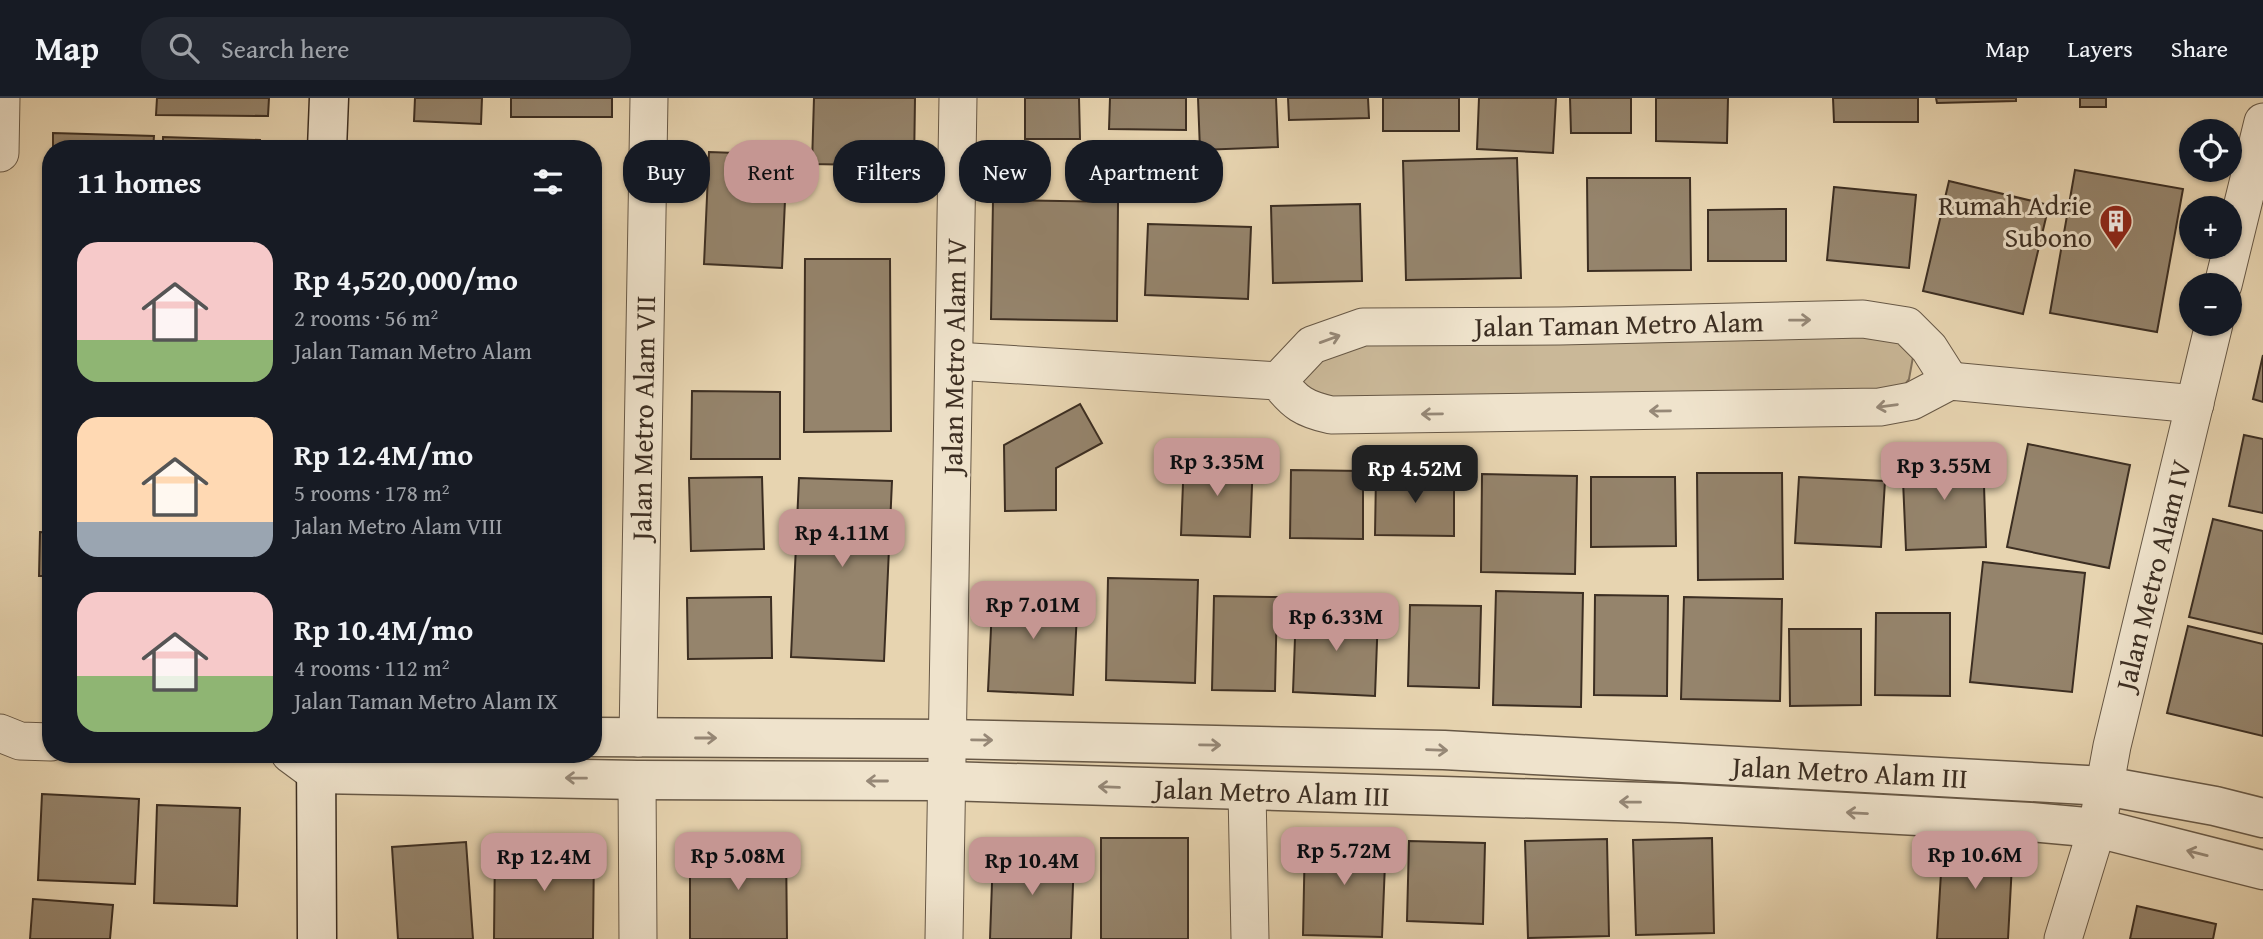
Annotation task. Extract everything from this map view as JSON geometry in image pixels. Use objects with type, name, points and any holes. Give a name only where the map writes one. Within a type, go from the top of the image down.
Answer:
[{"type":"street","points":[[0,153],[1,98]]},
{"type":"street","points":[[327,140],[328,98]]},
{"type":"street","name":"Jalan Metro Alam VII","points":[[638,738],[649,98]]},
{"type":"street","name":"Jalan Metro Alam IV","points":[[944,939],[945,739],[955,361],[958,98]]},
{"type":"street","points":[[2227,273],[2263,122]]},
{"type":"street","name":"Jalan Taman Metro Alam","points":[[1278,381],[1312,345],[1363,327],[1560,326],[1863,319],[1907,326],[1929,348],[1950,381]]},
{"type":"street","name":"Jalan Metro Alam IV","points":[[2063,939],[2097,828],[2112,746],[2211,336]]},
{"type":"street","points":[[955,361],[1278,381],[1293,400],[1310,410],[1331,415],[1880,407],[1912,401],[1950,381],[2195,404]]},
{"type":"street","points":[[0,733],[20,741],[42,742]]},
{"type":"street","name":"Jalan Metro Alam III","points":[[602,737],[945,739],[1444,750],[2105,786],[2215,806],[2263,818]]},
{"type":"street","points":[[308,763],[317,939]]},
{"type":"street","name":"Jalan Metro Alam III","points":[[343,763],[637,780],[945,781],[1679,803],[2031,822],[2097,828],[2263,870]]},
{"type":"street","points":[[637,780],[638,939]]},
{"type":"street","points":[[1247,792],[1250,939]]},
{"type":"shaded area","points":[[1879,326],[1898,338],[1913,357],[1909,379],[1896,396],[1339,406],[1306,393],[1297,372],[1351,338]]},
{"type":"building","points":[[157,98],[269,98],[268,116],[156,115]]},
{"type":"building","points":[[415,98],[482,98],[481,124],[414,121]]},
{"type":"building","points":[[511,98],[612,98],[612,117],[511,117]]},
{"type":"building","points":[[814,98],[915,98],[914,140],[833,140],[833,164],[819,164],[819,140],[813,140]]},
{"type":"building","points":[[1025,98],[1079,98],[1080,139],[1025,139]]},
{"type":"building","points":[[1110,98],[1186,98],[1186,130],[1109,129]]},
{"type":"building","points":[[1198,98],[1276,98],[1278,147],[1223,149],[1223,140],[1200,140]]},
{"type":"building","points":[[1288,98],[1368,98],[1369,118],[1289,120]]},
{"type":"building","points":[[1383,98],[1459,98],[1459,131],[1383,131]]},
{"type":"building","points":[[1479,98],[1556,98],[1553,153],[1477,149]]},
{"type":"building","points":[[1570,98],[1631,98],[1631,133],[1571,133]]},
{"type":"building","points":[[1656,98],[1728,98],[1727,143],[1656,141]]},
{"type":"building","points":[[1833,98],[1918,98],[1918,122],[1834,122]]},
{"type":"building","points":[[1936,98],[2016,98],[2016,101],[1937,103]]},
{"type":"building","points":[[2080,98],[2106,98],[2106,107],[2080,107]]},
{"type":"building","points":[[53,133],[154,136],[154,140],[53,140]]},
{"type":"building","points":[[163,137],[260,140],[163,140]]},
{"type":"building","points":[[710,152],[724,153],[724,203],[785,203],[782,268],[704,264],[707,203],[710,203]]},
{"type":"building","points":[[1517,158],[1521,278],[1406,280],[1403,161]]},
{"type":"building","name":"Rumah Adrie Subono","points":[[2075,170],[2183,189],[2182,196],[2179,196],[2179,211],[2157,332],[2050,313]]},
{"type":"building","points":[[1587,178],[1690,178],[1691,270],[1588,271]]},
{"type":"building","points":[[1949,181],[2049,205],[2023,314],[1923,291]]},
{"type":"building","points":[[1834,187],[1916,195],[1909,268],[1827,260]]},
{"type":"building","points":[[993,203],[1118,203],[1117,321],[991,319]]},
{"type":"building","points":[[1360,204],[1362,281],[1273,283],[1271,206]]},
{"type":"building","points":[[1786,209],[1786,261],[1708,261],[1708,210]]},
{"type":"building","points":[[1148,224],[1251,227],[1248,299],[1145,295]]},
{"type":"building","points":[[805,259],[890,259],[891,431],[804,432]]},
{"type":"building","points":[[2263,355],[2263,402],[2253,399]]},
{"type":"building","points":[[692,391],[780,392],[780,459],[691,459]]},
{"type":"building","points":[[1080,404],[1102,443],[1056,468],[1056,510],[1005,511],[1004,445]]},
{"type":"building","points":[[2244,435],[2263,439],[2263,513],[2229,506]]},
{"type":"building","points":[[2028,444],[2130,465],[2109,568],[2007,547]]},
{"type":"building","points":[[1983,454],[1986,547],[1906,550],[1902,457]]},
{"type":"building","points":[[1184,458],[1253,460],[1250,537],[1181,535]]},
{"type":"building","points":[[1291,470],[1363,471],[1363,539],[1290,538]]},
{"type":"building","points":[[1697,473],[1782,473],[1783,579],[1698,580]]},
{"type":"building","points":[[1376,474],[1454,474],[1454,536],[1375,535]]},
{"type":"building","points":[[1482,474],[1577,476],[1575,574],[1481,572]]},
{"type":"building","points":[[762,477],[764,549],[691,551],[689,478]]},
{"type":"building","points":[[1591,477],[1675,477],[1676,546],[1591,547]]},
{"type":"building","points":[[1799,477],[1885,481],[1881,547],[1795,543]]},
{"type":"building","points":[[799,478],[892,481],[884,661],[791,657]]},
{"type":"building","points":[[2213,519],[2263,531],[2263,634],[2189,617]]},
{"type":"building","points":[[40,532],[42,576],[39,576]]},
{"type":"building","points":[[1983,562],[2085,573],[2072,692],[1970,682]]},
{"type":"building","points":[[1108,578],[1198,580],[1195,683],[1106,680]]},
{"type":"building","points":[[993,587],[1078,591],[1073,695],[988,691]]},
{"type":"building","points":[[1496,591],[1583,593],[1581,707],[1493,705]]},
{"type":"building","points":[[1595,595],[1668,596],[1667,696],[1594,695]]},
{"type":"building","points":[[1214,596],[1277,597],[1275,691],[1212,690]]},
{"type":"building","points":[[771,597],[772,658],[688,659],[687,598]]},
{"type":"building","points":[[1684,597],[1782,599],[1780,701],[1681,699]]},
{"type":"building","points":[[1410,605],[1481,606],[1479,688],[1408,686]]},
{"type":"building","points":[[1296,611],[1378,614],[1375,696],[1293,692]]},
{"type":"building","points":[[1876,613],[1950,613],[1950,696],[1875,695]]},
{"type":"building","points":[[2188,626],[2263,644],[2263,736],[2167,713]]},
{"type":"building","points":[[1789,629],[1861,629],[1861,705],[1790,706]]},
{"type":"building","points":[[42,794],[139,799],[135,884],[38,880]]},
{"type":"building","points":[[157,805],[240,808],[237,906],[154,903]]},
{"type":"building","points":[[1305,837],[1386,839],[1382,937],[1303,935]]},
{"type":"building","points":[[1101,838],[1188,838],[1188,939],[1101,939]]},
{"type":"building","points":[[1712,838],[1714,933],[1636,935],[1633,840]]},
{"type":"building","points":[[1607,839],[1609,936],[1528,938],[1525,841]]},
{"type":"building","points":[[1943,840],[2013,845],[2008,939],[1937,939]]},
{"type":"building","points":[[1409,841],[1485,843],[1483,924],[1407,921]]},
{"type":"building","points":[[466,842],[473,939],[398,939],[392,847]]},
{"type":"building","points":[[690,845],[786,845],[787,939],[690,939]]},
{"type":"building","points":[[495,847],[594,848],[593,939],[494,939]]},
{"type":"building","points":[[993,854],[1074,857],[1071,939],[990,939]]},
{"type":"building","points":[[33,899],[113,905],[110,939],[30,939]]},
{"type":"building","points":[[2137,906],[2216,924],[2213,939],[2130,939]]},
{"type":"place","name":"Rumah Adrie Subono","points":[[2116,251]]}]
